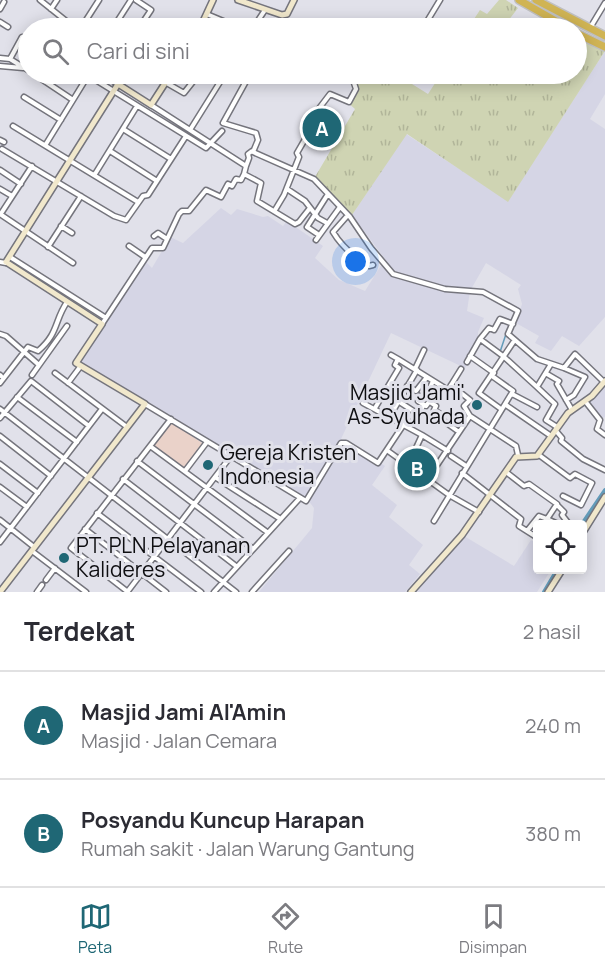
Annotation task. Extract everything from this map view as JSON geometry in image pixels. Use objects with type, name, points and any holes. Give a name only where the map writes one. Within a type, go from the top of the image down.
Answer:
[{"type":"highway","points":[[519,0],[550,18]]},
{"type":"highway","points":[[536,0],[570,18]]},
{"type":"highway","points":[[587,27],[605,36]]},
{"type":"highway","points":[[587,38],[605,47]]},
{"type":"street","points":[[40,0],[62,18]]},
{"type":"street","points":[[51,9],[57,0]]},
{"type":"street","points":[[87,18],[99,0]]},
{"type":"street","points":[[119,18],[131,0]]},
{"type":"street","points":[[136,0],[151,10],[146,18]]},
{"type":"street","points":[[207,18],[213,0]]},
{"type":"street","points":[[238,0],[285,15],[294,0]]},
{"type":"street","points":[[429,18],[440,0]]},
{"type":"street","points":[[0,9],[4,2]]},
{"type":"street","points":[[590,29],[605,3]]},
{"type":"street","points":[[260,18],[265,10]]},
{"type":"street","points":[[209,15],[216,18]]},
{"type":"street","points":[[0,22],[8,27]]},
{"type":"street","points":[[10,59],[18,49]]},
{"type":"street","points":[[0,58],[10,59],[18,64]]},
{"type":"street","points":[[0,66],[18,68]]},
{"type":"street","points":[[49,84],[73,100]]},
{"type":"street","points":[[45,144],[82,84]]},
{"type":"street","points":[[103,84],[208,148],[222,131]]},
{"type":"street","points":[[102,324],[3,263],[10,257],[118,84],[246,166]]},
{"type":"street","points":[[151,105],[165,84]]},
{"type":"street","points":[[170,84],[186,93],[192,84]]},
{"type":"street","points":[[190,130],[219,84]]},
{"type":"street","points":[[244,84],[223,123],[256,133],[258,140],[248,154],[249,158],[241,180],[236,179],[232,186],[228,184],[221,197],[205,191],[189,211],[182,211],[179,214],[163,248],[152,248],[145,257],[76,361],[81,367],[171,419],[299,499],[308,500],[341,443],[346,443],[378,463],[404,424]]},
{"type":"street","points":[[274,210],[287,189],[299,157],[297,153],[312,127],[314,115],[330,94],[349,102],[356,89],[354,84]]},
{"type":"street","points":[[24,97],[61,120]]},
{"type":"street","points":[[94,174],[137,106]]},
{"type":"street","points":[[13,126],[138,202]]},
{"type":"street","points":[[123,129],[171,159]]},
{"type":"street","points":[[2,148],[120,220],[126,220],[142,196],[148,195],[186,136]]},
{"type":"street","points":[[110,151],[157,181]]},
{"type":"street","points":[[252,151],[314,179],[348,215],[393,274],[445,289],[483,292],[517,310],[508,335],[514,341],[537,359],[585,377],[574,395],[566,400]]},
{"type":"street","points":[[32,166],[1,213],[25,232],[73,263]]},
{"type":"street","points":[[0,170],[21,184]]},
{"type":"street","points":[[244,174],[261,183],[256,201],[296,224],[310,207]]},
{"type":"street","points":[[0,189],[12,196]]},
{"type":"street","points":[[287,189],[305,201],[327,224]]},
{"type":"street","points":[[319,235],[307,227],[328,194]]},
{"type":"street","points":[[48,247],[81,196]]},
{"type":"street","points":[[315,240],[340,207]]},
{"type":"street","points":[[348,215],[333,232],[340,244],[353,255],[369,266],[373,265]]},
{"type":"street","points":[[62,226],[72,233]]},
{"type":"street","points":[[154,236],[158,233],[167,239]]},
{"type":"street","points":[[129,246],[145,257]]},
{"type":"street","points":[[10,257],[106,318]]},
{"type":"street","points":[[38,284],[42,278]]},
{"type":"street","points":[[1,378],[30,346],[38,351],[49,342],[59,325],[60,315],[67,302]]},
{"type":"street","points":[[467,362],[480,339],[489,328],[494,330],[500,318],[512,323]]},
{"type":"street","points":[[32,375],[67,327]]},
{"type":"street","points":[[0,334],[6,336],[39,365]]},
{"type":"street","points":[[480,339],[555,404],[546,420],[556,429],[562,438],[561,441],[584,459],[605,470]]},
{"type":"street","points":[[411,592],[479,512],[518,455],[516,446],[469,414],[464,406],[480,393],[493,374],[501,355],[514,341]]},
{"type":"street","points":[[390,416],[424,350]]},
{"type":"street","points":[[518,455],[534,457],[539,455],[572,410],[605,382],[575,354],[564,368]]},
{"type":"street","points":[[391,356],[448,390],[461,369]]},
{"type":"street","points":[[470,356],[510,388],[512,394],[537,406]]},
{"type":"street","points":[[375,408],[399,368],[395,365],[398,359]]},
{"type":"street","points":[[537,387],[551,364]]},
{"type":"street","points":[[68,383],[81,367]]},
{"type":"street","points":[[588,375],[592,370]]},
{"type":"street","points":[[55,373],[127,427]]},
{"type":"street","points":[[547,374],[559,381],[557,384],[572,410]]},
{"type":"street","points":[[407,386],[416,391],[427,377]]},
{"type":"street","points":[[0,418],[28,382],[33,381],[89,426]]},
{"type":"street","points":[[424,405],[417,400],[420,396],[425,399],[433,381]]},
{"type":"street","points":[[451,385],[470,400]]},
{"type":"street","points":[[409,428],[424,405],[430,402],[441,386]]},
{"type":"street","points":[[480,393],[501,409]]},
{"type":"street","points":[[434,521],[512,394]]},
{"type":"street","points":[[17,397],[76,442]]},
{"type":"street","points":[[398,401],[418,414]]},
{"type":"street","points":[[585,401],[600,420],[597,429],[605,435]]},
{"type":"street","points":[[363,402],[448,451]]},
{"type":"street","points":[[430,402],[436,405],[434,410],[441,416],[441,419],[459,432]]},
{"type":"street","points":[[0,592],[145,404]]},
{"type":"street","points":[[506,405],[551,436]]},
{"type":"street","points":[[0,409],[236,592]]},
{"type":"street","points":[[0,542],[102,409]]},
{"type":"street","points":[[427,480],[448,451],[469,414]]},
{"type":"street","points":[[171,419],[72,546],[72,549],[128,592],[231,456]]},
{"type":"street","points":[[412,469],[420,454],[416,448],[422,435]]},
{"type":"street","points":[[0,436],[51,476]]},
{"type":"street","points":[[185,471],[207,442]]},
{"type":"street","points":[[150,446],[267,532]]},
{"type":"street","points":[[388,451],[449,495],[479,512]]},
{"type":"street","points":[[539,455],[570,478],[575,474],[592,483],[581,504],[563,496]]},
{"type":"street","points":[[450,456],[466,466]]},
{"type":"street","points":[[137,461],[252,548]]},
{"type":"street","points":[[0,472],[2,466],[38,493]]},
{"type":"street","points":[[506,472],[524,486],[529,484],[557,504],[564,512],[562,515],[566,520]]},
{"type":"street","points":[[462,473],[521,519],[518,525],[533,535]]},
{"type":"street","points":[[215,477],[279,518]]},
{"type":"street","points":[[123,479],[236,566]]},
{"type":"street","points":[[0,487],[27,507]]},
{"type":"street","points":[[587,526],[605,497]]},
{"type":"street","points":[[214,592],[279,518],[299,499]]},
{"type":"street","points":[[526,531],[539,516],[547,519],[557,504]]},
{"type":"street","points":[[97,513],[201,592]]},
{"type":"street","points":[[0,520],[86,592]]},
{"type":"street","points":[[85,529],[166,592]]},
{"type":"street","points":[[252,592],[289,551]]},
{"type":"street","points":[[46,580],[55,568]]},
{"type":"street","points":[[548,592],[559,574]]},
{"type":"street","points":[[37,592],[42,585]]},
{"type":"shaded area","points":[[605,51],[605,94],[590,119],[605,129],[605,317],[579,346],[562,336],[551,351],[535,343],[539,336],[516,323],[522,304],[518,289],[521,285],[486,263],[470,291],[467,311],[484,318],[478,332],[478,343],[465,368],[391,333],[341,439],[385,466],[372,485],[397,505],[389,517],[423,545],[409,565],[420,574],[405,592],[259,592],[312,528],[314,508],[308,500],[81,362],[144,260],[152,268],[170,237],[183,243],[221,208],[231,215],[237,209],[263,217],[268,216],[283,226],[287,221],[323,246],[315,258],[339,280],[365,291],[385,259],[352,215],[406,134],[508,201],[584,84],[587,84],[587,79]]},
{"type":"shaded area","points":[[605,386],[605,417],[603,418],[589,402]]},
{"type":"shaded area","points":[[171,422],[205,445],[186,469],[153,445]]},
{"type":"shaded area","points":[[464,536],[514,566],[531,540],[533,541],[533,574],[548,574],[537,592],[417,592]]},
{"type":"green space","points":[[499,0],[506,0],[518,8],[510,18],[475,18],[480,10],[487,14]]},
{"type":"green space","points":[[587,43],[605,51],[587,79]]},
{"type":"green space","points":[[357,84],[412,84],[428,94],[434,84],[584,84],[508,202],[407,134],[352,215],[315,177],[355,109],[347,102]]},
{"type":"waterway","points":[[507,303],[517,310]]},
{"type":"waterway","points":[[500,352],[506,334]]},
{"type":"waterway","points":[[585,520],[605,490]]},
{"type":"waterway","points":[[544,592],[555,574]]},
{"type":"place","name":"Masjid Jami Al'Amin","points":[[322,128]]},
{"type":"place","name":"Masjid Jami' As-Syuhada","points":[[477,405]]},
{"type":"place","name":"Gereja Kristen Indonesia","points":[[208,465]]},
{"type":"place","name":"Posyandu Kuncup Harapan","points":[[417,468]]},
{"type":"place","name":"PT. PLN Pelayanan Kalideres","points":[[64,558]]}]
